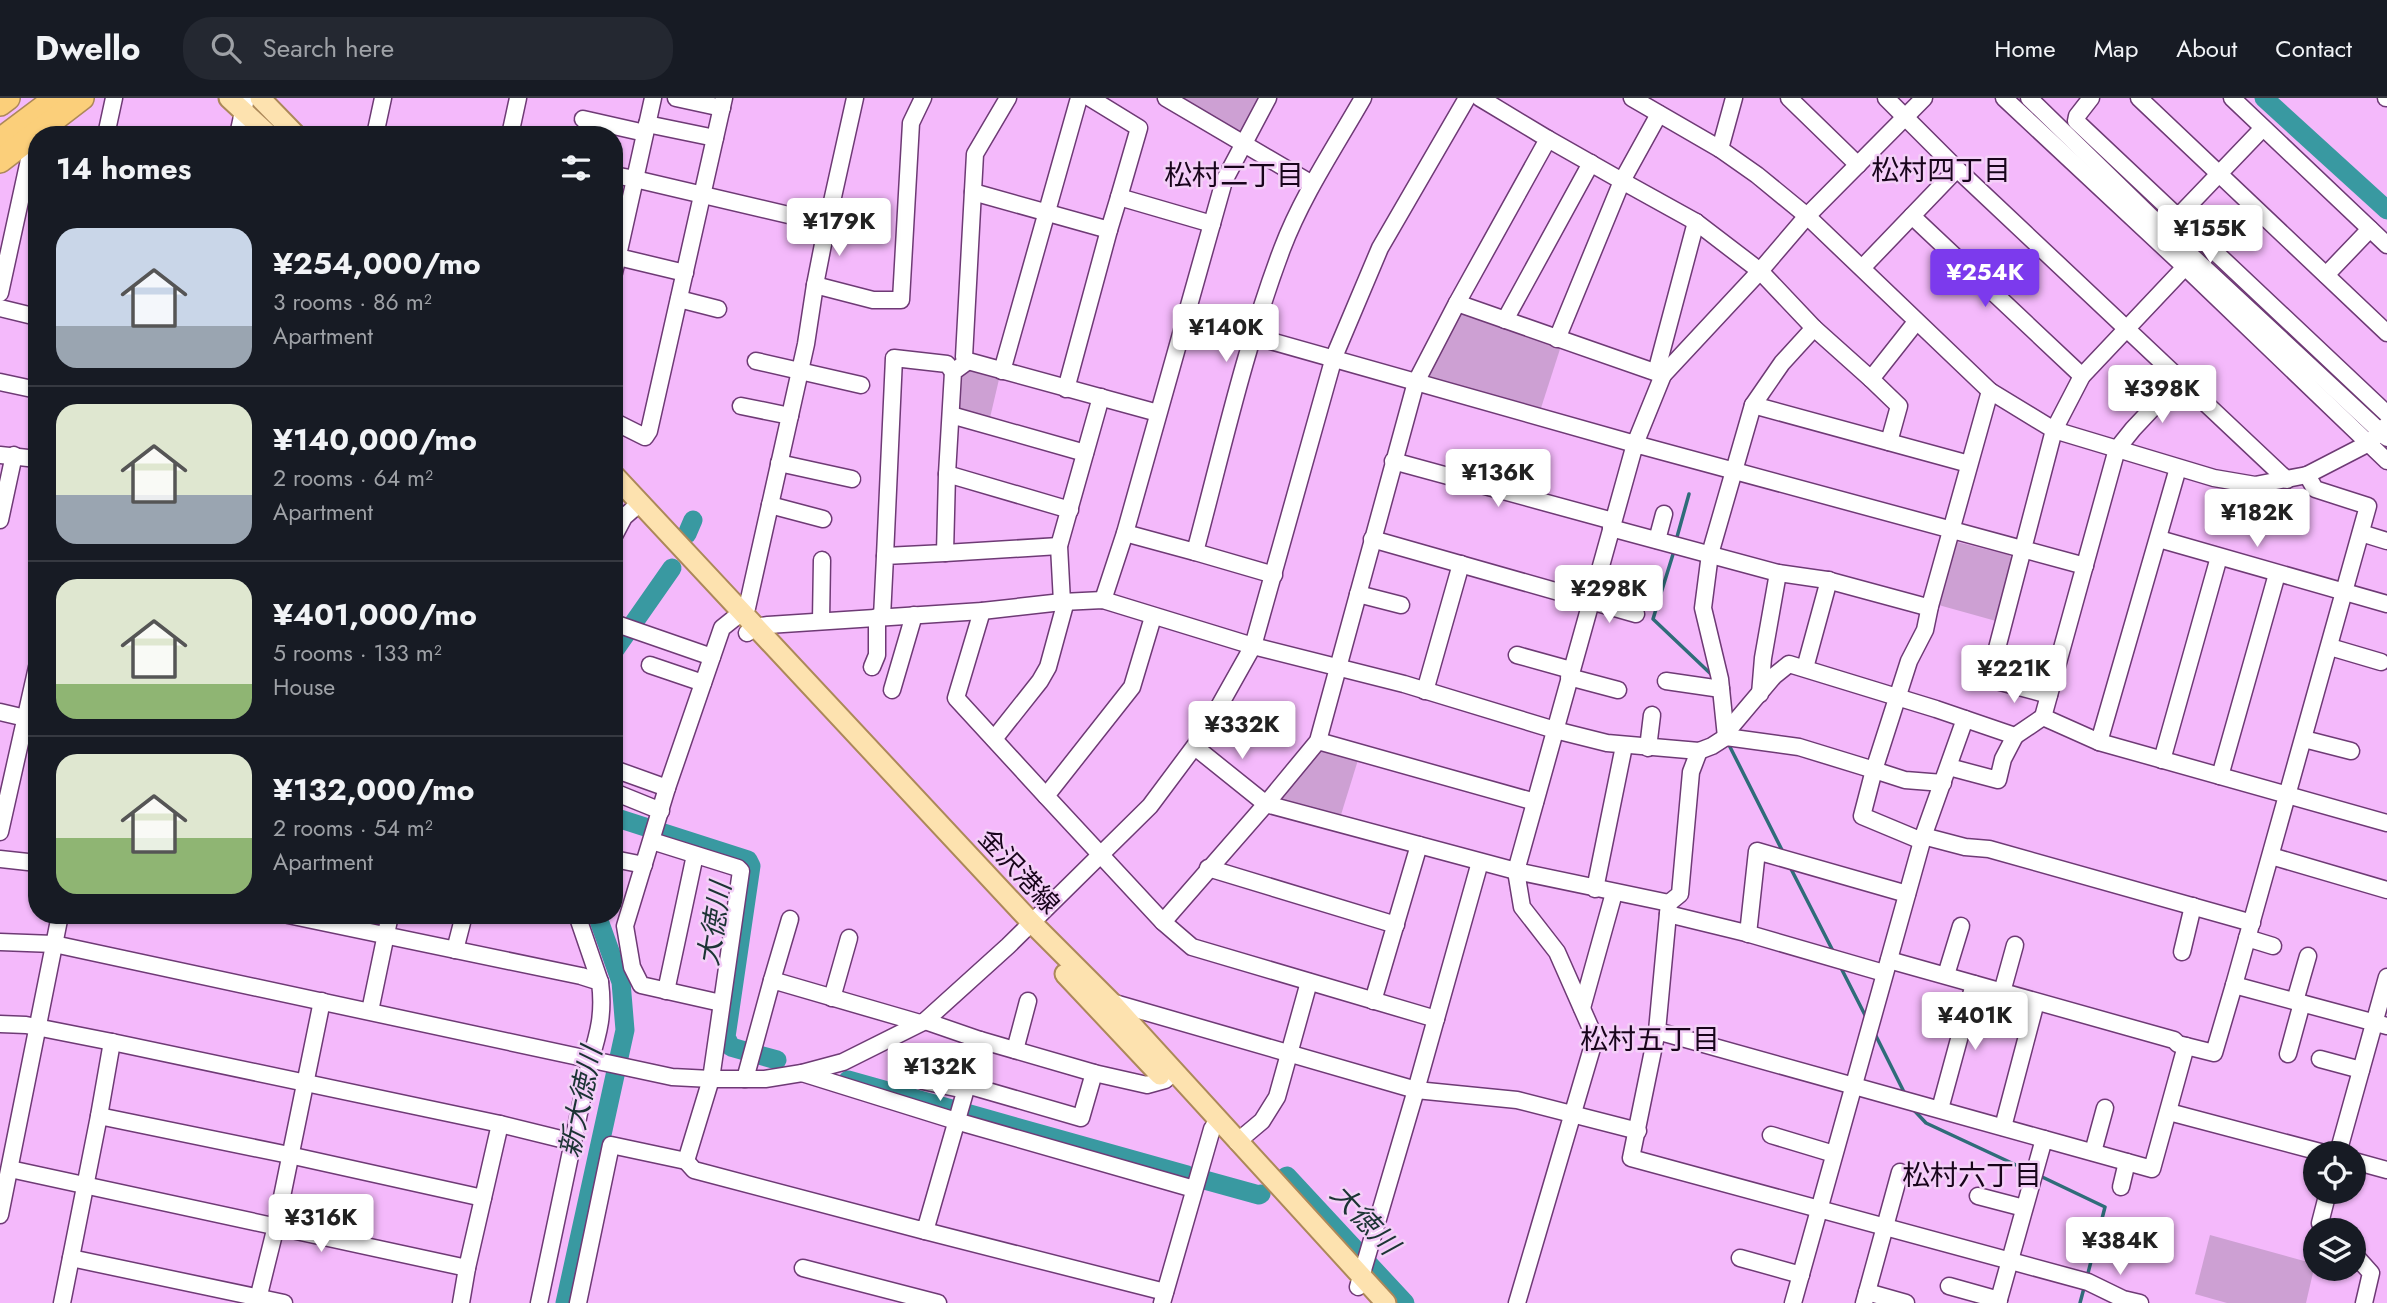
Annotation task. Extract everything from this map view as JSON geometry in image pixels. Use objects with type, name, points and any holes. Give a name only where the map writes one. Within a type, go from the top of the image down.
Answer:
[{"type":"highway","points":[[0,104],[8,98]]},
{"type":"highway","points":[[0,140],[56,98]]},
{"type":"highway","points":[[48,126],[82,98]]},
{"type":"highway","points":[[0,161],[28,141]]},
{"type":"main road","points":[[260,98],[287,126]]},
{"type":"main road","points":[[240,103],[261,126]]},
{"type":"main road","name":"金沢港線","points":[[623,487],[637,506],[1027,926],[1215,1124],[1363,1271],[1373,1303]]},
{"type":"main road","name":"金沢港線","points":[[623,496],[637,506]]},
{"type":"main road","name":"金沢港線","points":[[1027,926],[1111,1002],[1169,1076]]},
{"type":"main road","name":"金沢港線","points":[[1215,1124],[1237,1142],[1363,1271],[1386,1303]]},
{"type":"street","points":[[108,126],[114,98]]},
{"type":"street","points":[[377,126],[383,98]]},
{"type":"street","points":[[512,126],[518,98]]},
{"type":"street","points":[[623,229],[653,98]]},
{"type":"street","points":[[623,426],[645,438],[649,431],[723,103],[676,98]]},
{"type":"street","points":[[745,623],[855,98]]},
{"type":"street","points":[[815,285],[873,300],[901,300],[911,123],[923,98]]},
{"type":"street","points":[[1008,98],[975,154],[964,357],[968,361],[1002,371],[1158,413]]},
{"type":"street","points":[[1002,371],[1079,98]]},
{"type":"street","points":[[1066,389],[1139,128],[1090,98]]},
{"type":"street","points":[[1167,98],[1312,184]]},
{"type":"street","points":[[1103,600],[1125,533],[1224,180],[1268,98]]},
{"type":"street","points":[[1195,552],[1253,335],[1282,247],[1312,184],[1363,98]]},
{"type":"street","points":[[0,942],[54,944],[672,1077],[745,1079],[802,1073],[843,1062],[922,1022],[1027,926],[1150,806],[1195,747],[1253,646],[1334,357],[1380,248],[1467,98]]},
{"type":"street","points":[[1480,98],[1696,222],[1760,271],[1814,328],[1899,406],[1889,442]]},
{"type":"street","points":[[1632,98],[1720,149],[1807,216],[1990,391],[2054,430],[2214,478],[2255,485],[2307,475],[2381,435]]},
{"type":"street","points":[[1720,149],[1734,98]]},
{"type":"street","points":[[1790,98],[1858,165]]},
{"type":"street","points":[[1886,98],[1956,169],[2287,480]]},
{"type":"street","points":[[1517,1303],[1595,1038],[1557,951],[1522,907],[1516,871],[1635,444],[1663,375],[1807,216],[1923,98]]},
{"type":"street","points":[[2004,98],[2185,267],[2381,435]]},
{"type":"street","points":[[2029,98],[2381,435],[2387,461]]},
{"type":"street","points":[[2063,131],[2091,98]]},
{"type":"street","points":[[2140,98],[2387,333]]},
{"type":"street","points":[[2232,98],[2387,245]]},
{"type":"street","points":[[239,126],[240,103]]},
{"type":"street","points":[[1557,339],[1622,181],[1659,114]]},
{"type":"street","points":[[2077,116],[2076,121],[2088,134],[2387,414]]},
{"type":"street","points":[[583,119],[715,138]]},
{"type":"street","points":[[2165,230],[2263,128]]},
{"type":"street","points":[[1163,922],[1318,741],[1416,382],[1548,139]]},
{"type":"street","points":[[1505,320],[1591,163]]},
{"type":"street","points":[[0,293],[28,165]]},
{"type":"street","points":[[1862,268],[1956,169]]},
{"type":"street","points":[[623,177],[827,224]]},
{"type":"street","points":[[973,192],[1109,230]]},
{"type":"street","points":[[1119,197],[1212,224]]},
{"type":"street","points":[[1912,216],[2082,376]]},
{"type":"street","points":[[1663,375],[1658,365],[1696,222]]},
{"type":"street","points":[[2326,275],[2370,229]]},
{"type":"street","points":[[623,263],[685,273]]},
{"type":"street","points":[[2049,695],[1986,678],[2054,430],[2082,376],[2185,267]]},
{"type":"street","points":[[679,299],[718,309]]},
{"type":"street","points":[[1457,303],[1663,375]]},
{"type":"street","points":[[0,308],[28,315]]},
{"type":"street","points":[[1186,317],[1734,472],[2085,566]]},
{"type":"street","points":[[1871,379],[1916,322]]},
{"type":"street","points":[[1726,737],[1721,689],[1703,608],[1710,554],[1753,405],[1782,362],[1814,328]]},
{"type":"street","points":[[872,667],[877,655],[885,556],[894,358],[947,364],[953,372],[945,553]]},
{"type":"street","points":[[756,360],[861,385]]},
{"type":"street","points":[[953,372],[968,361]]},
{"type":"street","points":[[1949,767],[1997,780],[2003,759],[2015,736],[2043,717],[2117,449],[2180,378]]},
{"type":"street","points":[[0,382],[28,388]]},
{"type":"street","points":[[1990,391],[1930,606],[1926,630],[1909,661],[1862,816],[1923,839],[1989,849],[2193,906],[2250,931],[2273,946]]},
{"type":"street","points":[[994,739],[1048,667],[1064,602],[1059,546],[1101,397]]},
{"type":"street","points":[[1753,405],[1969,464]]},
{"type":"street","points":[[741,406],[790,416]]},
{"type":"street","points":[[950,415],[1085,453]]},
{"type":"street","points":[[0,520],[7,455],[28,458]]},
{"type":"street","points":[[1393,461],[1657,540],[1778,573],[1829,580],[1930,606]]},
{"type":"street","points":[[779,463],[852,479]]},
{"type":"street","points":[[2099,742],[2178,468]]},
{"type":"street","points":[[947,474],[1070,510]]},
{"type":"street","points":[[1195,747],[1266,804],[1479,862],[1614,892],[1748,934],[1887,967],[1946,975],[2214,1053],[2368,506],[2315,489],[2307,475]]},
{"type":"street","points":[[770,505],[823,519]]},
{"type":"street","points":[[623,519],[637,506]]},
{"type":"street","points":[[1657,540],[1664,514]]},
{"type":"street","points":[[1125,533],[1274,575]]},
{"type":"street","points":[[2361,533],[2387,541]]},
{"type":"street","points":[[1373,539],[1636,614]]},
{"type":"street","points":[[2159,539],[2387,604]]},
{"type":"street","points":[[885,556],[1059,546]]},
{"type":"street","points":[[2162,760],[2219,557]]},
{"type":"street","points":[[821,621],[822,560]]},
{"type":"street","points":[[1425,691],[1461,564]]},
{"type":"street","points":[[1760,694],[1763,658],[1778,573]]},
{"type":"street","points":[[2220,776],[2277,574]]},
{"type":"street","points":[[1805,668],[1829,580]]},
{"type":"street","points":[[1358,594],[1401,606]]},
{"type":"street","points":[[721,1003],[641,985],[632,967],[625,926],[667,788],[722,628],[745,623],[982,611],[1103,600],[1253,646],[1339,667],[1555,730],[1624,746],[1699,751],[1712,746],[1726,737],[1730,728],[1789,664],[2015,736]]},
{"type":"street","points":[[982,611],[956,698],[1163,922],[1192,947],[1436,1019]]},
{"type":"street","points":[[892,690],[914,615]]},
{"type":"street","points":[[1046,796],[1132,687],[1153,617]]},
{"type":"street","points":[[623,626],[712,657]]},
{"type":"street","points":[[2330,647],[2381,662]]},
{"type":"street","points":[[1517,655],[1618,690]]},
{"type":"street","points":[[650,665],[703,683]]},
{"type":"street","points":[[1666,681],[1721,689]]},
{"type":"street","points":[[0,712],[28,718]]},
{"type":"street","points":[[1648,748],[1652,715]]},
{"type":"street","points":[[2043,717],[2099,742],[2387,823]]},
{"type":"street","points":[[1793,1303],[1923,839],[1965,719]]},
{"type":"street","points":[[0,832],[28,730]]},
{"type":"street","points":[[1726,737],[1799,747],[1905,780],[1943,783]]},
{"type":"street","points":[[2304,739],[2351,751]]},
{"type":"street","points":[[1318,741],[1535,802]]},
{"type":"street","points":[[1595,889],[1624,746]]},
{"type":"street","points":[[1699,751],[1691,772],[1680,894],[1669,908],[1657,1031],[1631,1158],[2085,1282],[2123,1299],[2140,1303]]},
{"type":"street","points":[[623,772],[667,788]]},
{"type":"street","points":[[623,800],[656,828],[695,855],[741,871],[711,1079],[686,1161]]},
{"type":"street","points":[[1373,1001],[1419,845]]},
{"type":"street","points":[[1748,934],[1757,851],[1907,894]]},
{"type":"street","points":[[666,991],[695,855]]},
{"type":"street","points":[[2271,856],[2387,890]]},
{"type":"street","points":[[0,859],[28,862]]},
{"type":"street","points":[[623,861],[644,865]]},
{"type":"street","points":[[1363,1271],[1479,862]]},
{"type":"street","points":[[1208,868],[1396,925]]},
{"type":"street","points":[[1582,1009],[1614,892]]},
{"type":"street","points":[[2182,952],[2193,906]]},
{"type":"street","points":[[745,1079],[790,919]]},
{"type":"street","points":[[0,1215],[58,924]]},
{"type":"street","points":[[345,924],[600,982]]},
{"type":"street","points":[[370,1011],[388,924]]},
{"type":"street","points":[[455,950],[462,924]]},
{"type":"street","points":[[539,1303],[573,1142],[598,1062],[598,1035],[603,1007],[600,982],[580,924]]},
{"type":"street","points":[[1946,975],[1961,926]]},
{"type":"street","points":[[832,998],[849,938]]},
{"type":"street","points":[[2002,992],[2015,945]]},
{"type":"street","points":[[2288,1054],[2308,956]]},
{"type":"street","points":[[2341,1141],[2361,1069],[2380,1024],[2387,977]]},
{"type":"street","points":[[772,980],[1147,1086],[1169,1076]]},
{"type":"street","points":[[1237,1142],[1262,1121],[1277,1097],[1309,982]]},
{"type":"street","points":[[1940,1109],[1974,984]]},
{"type":"street","points":[[2234,985],[2380,1024]]},
{"type":"street","points":[[1015,1049],[1028,1000]]},
{"type":"street","points":[[257,1300],[276,1226],[322,1001]]},
{"type":"street","points":[[1111,1002],[1416,1090],[1517,1100],[1638,1132]]},
{"type":"street","points":[[2003,1127],[2036,1002]]},
{"type":"street","points":[[0,1024],[39,1027],[112,1042],[500,1124],[573,1142]]},
{"type":"street","points":[[1657,1031],[2152,1169],[2186,1046]]},
{"type":"street","points":[[925,1231],[980,1040]]},
{"type":"street","points":[[62,1303],[112,1042]]},
{"type":"street","points":[[2320,1059],[2361,1069]]},
{"type":"street","points":[[802,1073],[956,1121],[1194,1189]]},
{"type":"street","points":[[923,1081],[966,1088],[1081,1118],[1094,1073]]},
{"type":"street","points":[[2093,1152],[2105,1108]]},
{"type":"street","points":[[2169,1112],[2303,1147]]},
{"type":"street","points":[[99,1116],[289,1154],[484,1198]]},
{"type":"street","points":[[461,1303],[500,1124]]},
{"type":"street","points":[[578,1303],[611,1145],[686,1161],[694,1170],[1163,1298],[1215,1124]]},
{"type":"street","points":[[1771,1135],[1834,1154]]},
{"type":"street","points":[[1949,1286],[1999,1302],[2044,1139]]},
{"type":"street","points":[[2121,1187],[2127,1162]]},
{"type":"street","points":[[2366,1164],[2387,1170]]},
{"type":"street","points":[[10,1169],[467,1268]]},
{"type":"street","points":[[1900,1171],[1866,1298],[1906,1303]]},
{"type":"street","points":[[1978,1196],[2024,1208]]},
{"type":"street","points":[[71,1258],[257,1300],[284,1303]]},
{"type":"street","points":[[1740,1258],[1801,1275]]},
{"type":"street","points":[[2364,1303],[2371,1272],[2366,1267]]},
{"type":"street","points":[[803,1268],[938,1303]]},
{"type":"shaded area","points":[[1179,98],[1260,98],[1244,129],[1238,133]]},
{"type":"shaded area","points":[[1464,312],[1561,346],[1541,408],[1430,377],[1427,371],[1459,314]]},
{"type":"shaded area","points":[[974,367],[1000,375],[989,422],[956,408],[957,376]]},
{"type":"shaded area","points":[[1957,542],[2009,555],[2014,560],[1996,621],[1935,604],[1950,549]]},
{"type":"shaded area","points":[[1323,749],[1358,760],[1340,818],[1281,803],[1279,799],[1318,751]]},
{"type":"shaded area","points":[[2210,1235],[2303,1261],[2303,1281],[2311,1281],[2306,1303],[2227,1303],[2195,1294]]},
{"type":"waterway","points":[[2264,98],[2387,210]]},
{"type":"waterway","points":[[1677,537],[1689,494]]},
{"type":"waterway","name":"新大徳川","points":[[687,534],[693,520]]},
{"type":"waterway","points":[[1674,551],[1653,619],[1713,676]]},
{"type":"waterway","name":"新大徳川","points":[[623,638],[672,568]]},
{"type":"waterway","points":[[1728,743],[1783,852]]},
{"type":"waterway","name":"大徳川","points":[[623,820],[748,860],[751,866],[726,1037],[731,1047],[777,1060]]},
{"type":"waterway","points":[[1789,865],[1833,951]]},
{"type":"waterway","name":"新大徳川","points":[[565,1303],[625,1030],[621,982],[600,924]]},
{"type":"waterway","points":[[1840,966],[1866,1017]]},
{"type":"waterway","points":[[1875,1034],[1904,1092]]},
{"type":"waterway","name":"大徳川","points":[[848,1080],[955,1110]]},
{"type":"waterway","points":[[1911,1107],[1926,1123],[2031,1172]]},
{"type":"waterway","name":"大徳川","points":[[966,1113],[1187,1175]]},
{"type":"waterway","points":[[2038,1175],[2105,1207],[2087,1277]]},
{"type":"waterway","name":"大徳川","points":[[1284,1178],[1287,1176],[1405,1303]]},
{"type":"waterway","name":"大徳川","points":[[1201,1179],[1261,1194]]},
{"type":"waterway","points":[[2080,1303],[2084,1288]]},
{"type":"district","name":"松村四丁目","points":[[1941,170]]},
{"type":"district","name":"松村二丁目","points":[[1234,175]]},
{"type":"district","name":"松村五丁目","points":[[1650,1039]]},
{"type":"district","name":"松村六丁目","points":[[1972,1175]]}]
